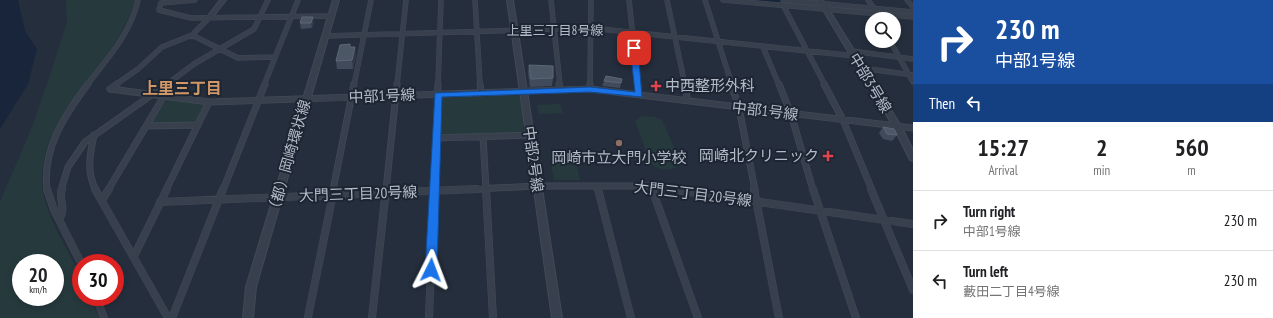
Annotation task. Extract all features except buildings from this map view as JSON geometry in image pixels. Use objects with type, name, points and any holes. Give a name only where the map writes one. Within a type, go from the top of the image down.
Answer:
[{"type":"street","points":[[76,254],[47,191],[47,164],[52,143],[68,110],[125,33],[135,12],[138,0]]},
{"type":"street","points":[[195,0],[160,1],[158,9],[191,18],[331,16]]},
{"type":"street","points":[[223,0],[210,17],[192,35],[238,58],[275,57]]},
{"type":"street","points":[[59,219],[62,215],[63,206],[60,194],[68,167],[85,142],[194,64],[254,29],[268,0]]},
{"type":"street","points":[[172,318],[298,0]]},
{"type":"street","name":"（都）岡崎環状線","points":[[248,318],[251,287],[336,0]]},
{"type":"street","points":[[307,318],[371,0]]},
{"type":"street","points":[[372,318],[406,0]]},
{"type":"street","points":[[429,318],[438,94],[440,0]]},
{"type":"street","points":[[475,0],[481,93]]},
{"type":"street","name":"中部2号線","points":[[510,0],[557,318]]},
{"type":"street","points":[[551,0],[560,90]]},
{"type":"street","points":[[590,89],[591,0]]},
{"type":"street","points":[[629,0],[639,95]]},
{"type":"street","points":[[667,0],[688,101]]},
{"type":"street","points":[[705,0],[739,108],[779,318]]},
{"type":"street","points":[[723,0],[822,4],[913,12]]},
{"type":"street","points":[[868,0],[874,8]]},
{"type":"street","points":[[907,0],[913,7]]},
{"type":"street","points":[[783,2],[844,120],[913,290]]},
{"type":"street","points":[[822,4],[871,12]]},
{"type":"street","name":"中部3号線","points":[[822,4],[897,126],[913,158]]},
{"type":"street","points":[[901,16],[913,17]]},
{"type":"street","name":"上里三丁目8号線","points":[[325,36],[591,28],[763,47],[913,59]]},
{"type":"street","name":"中部1号線","points":[[192,35],[162,47],[138,69],[110,89],[209,102],[590,89],[913,128]]},
{"type":"street","points":[[763,47],[791,114],[819,211],[856,318]]},
{"type":"street","points":[[894,48],[911,75],[913,82]]},
{"type":"street","points":[[861,68],[911,75]]},
{"type":"street","points":[[102,200],[164,96]]},
{"type":"street","points":[[134,256],[209,102]]},
{"type":"street","points":[[147,126],[198,125]]},
{"type":"street","points":[[436,138],[530,134]]},
{"type":"street","points":[[94,135],[89,158],[91,181],[168,318]]},
{"type":"street","points":[[483,136],[493,318]]},
{"type":"street","name":"大門三丁目20号線","points":[[160,202],[537,186],[651,186],[913,224]]},
{"type":"street","points":[[597,186],[631,318]]},
{"type":"street","points":[[651,186],[698,318]]},
{"type":"street","points":[[99,306],[104,318]]},
{"type":"green space","points":[[66,0],[135,0],[126,24],[113,46],[67,109],[54,131],[45,155],[42,181],[48,211],[72,260],[72,306],[94,306],[99,318],[0,318],[0,202],[32,127],[67,22]]},
{"type":"green space","points":[[517,95],[520,97],[524,133],[441,136],[439,134],[441,98]]},
{"type":"green space","points":[[167,99],[205,105],[196,123],[151,124]]},
{"type":"green space","points":[[560,104],[563,113],[539,114],[537,105]]},
{"type":"green space","points":[[641,116],[655,117],[662,120],[681,163],[678,166],[666,170],[651,164],[635,121]]},
{"type":"green space","points":[[549,151],[574,152],[580,180],[554,180]]},
{"type":"water","points":[[0,0],[18,0],[25,31],[37,49],[28,84],[0,129]]},
{"type":"waterway","points":[[751,0],[913,15]]},
{"type":"place","name":"中西整形外科","points":[[656,86]]},
{"type":"place","name":"岡崎市立大門小学校","points":[[619,143]]},
{"type":"place","name":"岡崎北クリニック","points":[[828,156]]},
{"type":"district","name":"上里三丁目","points":[[182,88]]},
{"type":"route","points":[[431,270],[438,94],[590,89],[639,95],[634,48]]}]
